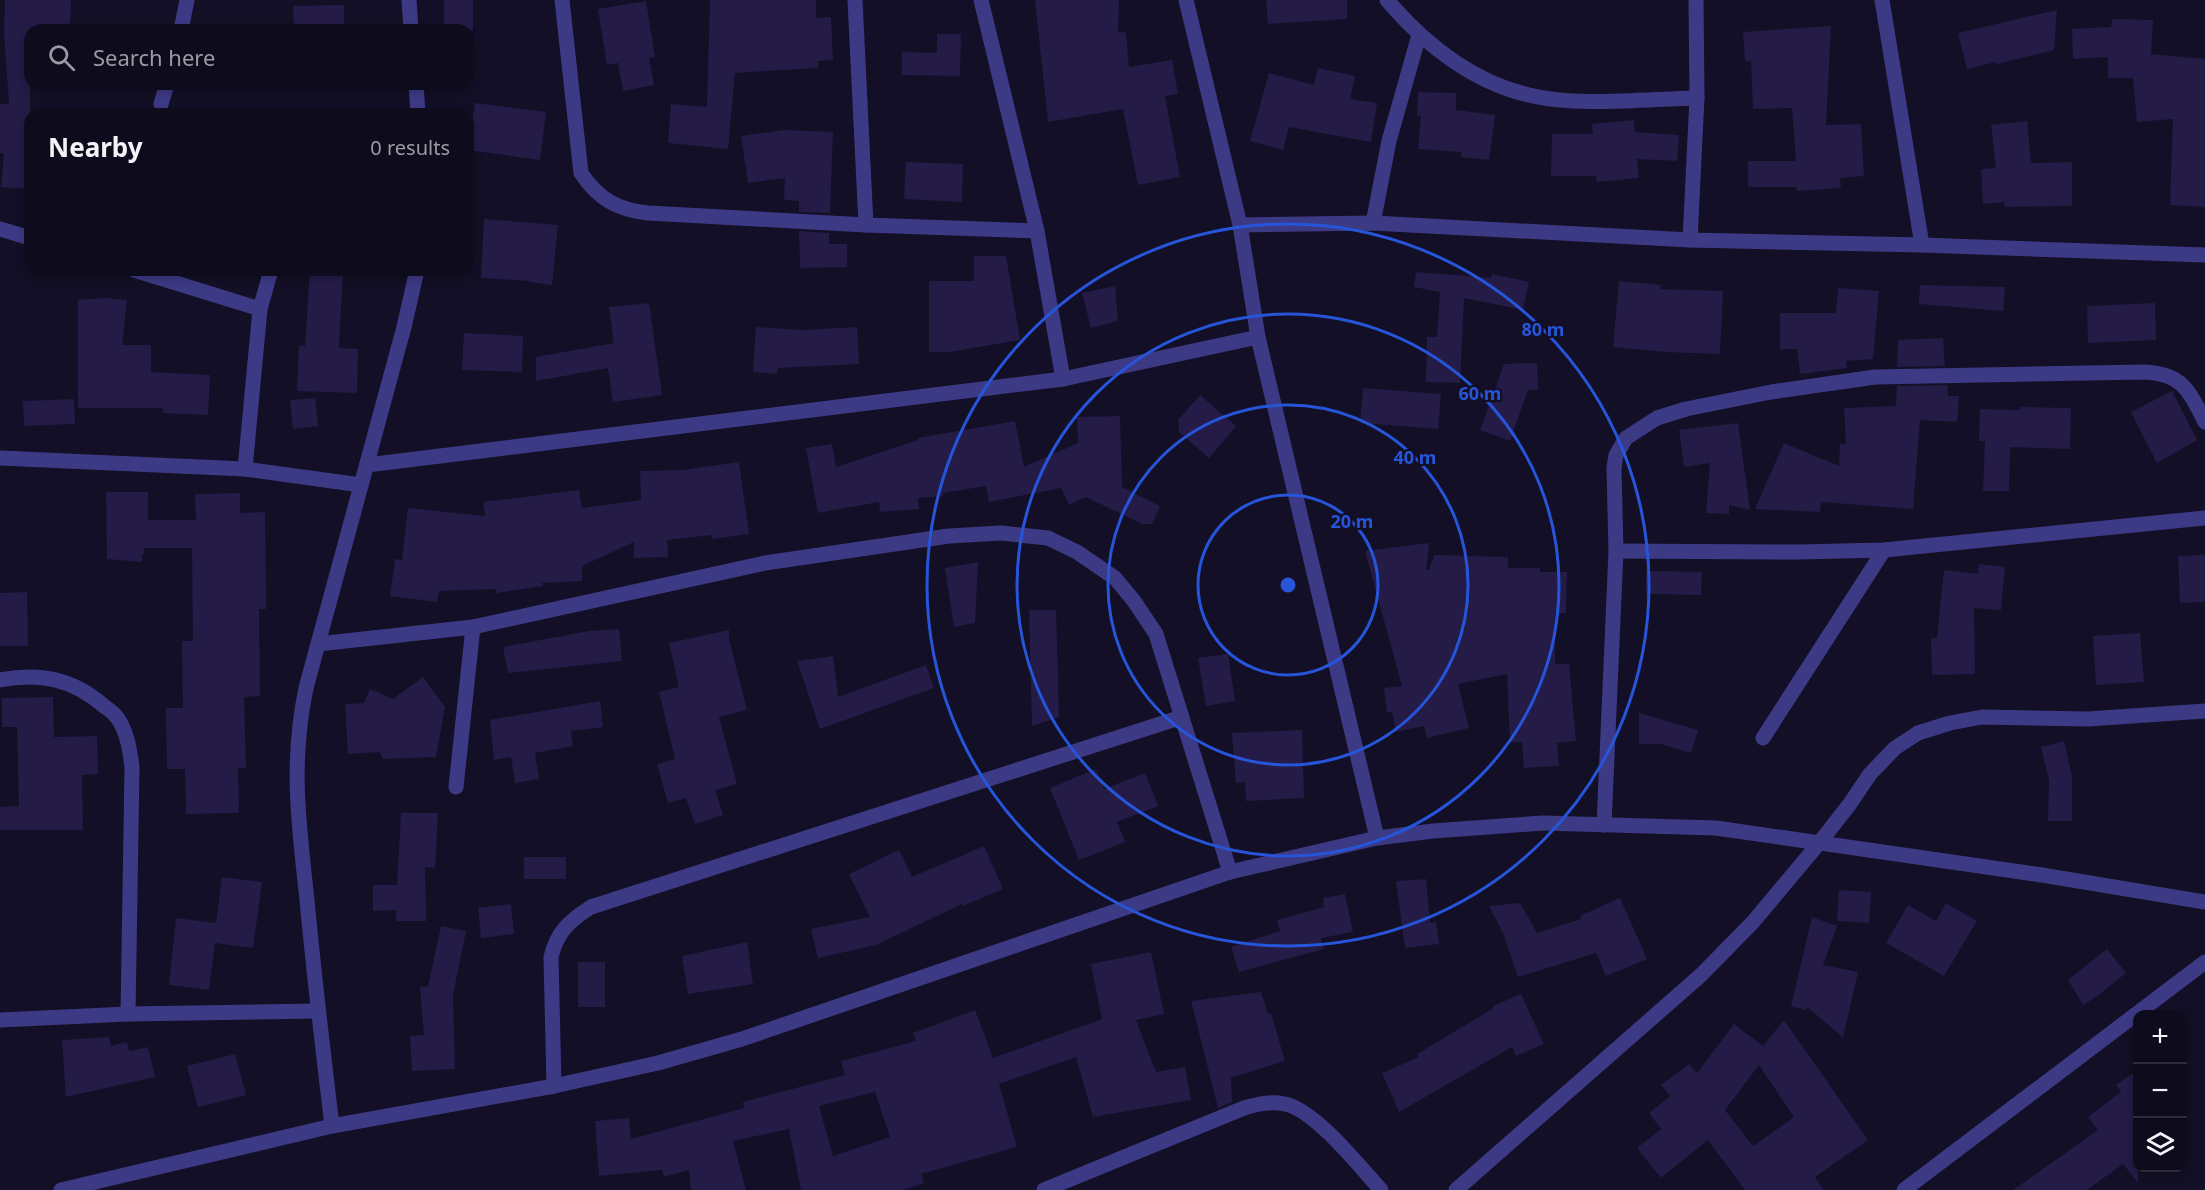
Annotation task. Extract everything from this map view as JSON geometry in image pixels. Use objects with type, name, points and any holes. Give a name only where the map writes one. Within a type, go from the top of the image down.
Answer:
[{"type":"street","points":[[182,24],[187,0]]},
{"type":"street","points":[[409,0],[411,24]]},
{"type":"street","points":[[562,0],[581,173],[596,193],[617,207],[648,213],[866,225],[1037,231]]},
{"type":"street","points":[[855,0],[866,225]]},
{"type":"street","points":[[981,0],[1037,231],[1063,379]]},
{"type":"street","points":[[1186,0],[1240,225],[1258,337],[1377,838]]},
{"type":"street","points":[[1387,0],[1419,35],[1457,63],[1505,88],[1531,96],[1573,100],[1697,98]]},
{"type":"street","points":[[1690,240],[1697,98],[1696,0]]},
{"type":"street","points":[[1882,0],[1922,245]]},
{"type":"street","points":[[1373,223],[1389,141],[1419,35]]},
{"type":"street","points":[[161,104],[165,90]]},
{"type":"street","points":[[416,90],[418,108]]},
{"type":"street","points":[[1240,225],[1373,223],[1690,240],[2205,255]]},
{"type":"street","points":[[0,229],[24,236]]},
{"type":"street","points":[[153,276],[260,309]]},
{"type":"street","points":[[245,469],[260,309],[269,276]]},
{"type":"street","points":[[332,1126],[297,804],[296,760],[299,719],[416,276]]},
{"type":"street","points":[[367,465],[1063,379],[1258,337]]},
{"type":"street","points":[[1604,825],[1616,551],[1616,455],[1626,438],[1637,430],[1658,418],[1686,409],[1771,392],[1875,377],[2145,372],[2161,373],[2175,378],[2185,387],[2205,422]]},
{"type":"street","points":[[0,458],[245,469],[361,484]]},
{"type":"street","points":[[1616,551],[1884,550],[2205,518]]},
{"type":"street","points":[[318,644],[473,627],[765,563],[949,536],[1001,533],[1048,538],[1077,552],[1115,578],[1156,634],[1230,872]]},
{"type":"street","points":[[1763,738],[1884,550]]},
{"type":"street","points":[[456,787],[473,627]]},
{"type":"street","points":[[0,680],[15,677],[49,678],[73,684],[90,693],[111,711],[120,722],[129,744],[132,767],[129,1014]]},
{"type":"street","points":[[1456,1190],[1701,975],[1753,922],[1850,805],[1870,774],[1895,748],[1918,733],[1950,723],[1982,717],[2088,719],[2205,711]]},
{"type":"street","points":[[554,1086],[551,974],[553,950],[562,931],[572,920],[591,908],[1182,717]]},
{"type":"street","points":[[61,1190],[108,1184],[332,1126],[554,1086],[658,1063],[742,1039],[1230,872],[1377,838],[1481,826],[1543,823],[1716,828],[2076,880],[2205,902]]},
{"type":"street","points":[[1904,1190],[2205,962]]},
{"type":"street","points":[[0,1020],[129,1014],[318,1011]]},
{"type":"street","points":[[1044,1190],[1244,1108],[1264,1102],[1286,1104],[1302,1111],[1329,1134],[1382,1190]]},
{"type":"building","points":[[5,0],[71,0],[70,24],[24,24],[24,90],[30,90],[30,108],[24,108],[24,189],[1,187],[4,153],[0,153],[0,104],[9,104],[4,33]]},
{"type":"building","points":[[444,0],[473,0],[473,24],[444,24]]},
{"type":"building","points":[[710,0],[816,0],[816,18],[831,17],[833,60],[818,61],[818,68],[735,73],[728,149],[668,143],[671,104],[707,107]]},
{"type":"building","points":[[1035,0],[1119,0],[1118,31],[1126,33],[1129,67],[1172,60],[1178,94],[1165,96],[1180,177],[1138,185],[1123,109],[1048,122]]},
{"type":"building","points":[[1266,0],[1347,0],[1347,19],[1268,24]]},
{"type":"building","points":[[646,1],[655,57],[649,58],[654,85],[623,91],[618,63],[607,65],[598,9]]},
{"type":"building","points":[[344,5],[344,24],[294,24],[293,6]]},
{"type":"building","points":[[2057,10],[2054,50],[1967,69],[1958,33]]},
{"type":"building","points":[[2112,19],[2153,20],[2151,54],[2205,59],[2205,207],[2170,205],[2173,119],[2137,122],[2133,78],[2108,78],[2108,57],[2073,59],[2072,29],[2111,27]]},
{"type":"building","points":[[1831,26],[1826,125],[1861,124],[1864,176],[1840,178],[1841,188],[1797,191],[1797,187],[1748,187],[1748,161],[1796,161],[1792,108],[1753,109],[1751,61],[1745,62],[1743,32]]},
{"type":"building","points":[[937,34],[961,34],[960,76],[902,75],[902,52],[937,53]]},
{"type":"building","points":[[1318,68],[1355,76],[1350,99],[1377,103],[1371,142],[1289,127],[1283,150],[1250,141],[1269,73],[1314,85]]},
{"type":"building","points":[[1418,92],[1456,93],[1456,110],[1495,115],[1489,160],[1461,157],[1461,152],[1418,149],[1421,116],[1417,116]]},
{"type":"building","points":[[475,103],[546,112],[540,160],[474,151]]},
{"type":"building","points":[[1634,120],[1635,132],[1679,135],[1677,161],[1637,159],[1639,178],[1597,182],[1596,176],[1551,176],[1552,134],[1593,134],[1592,124]]},
{"type":"building","points":[[2027,121],[2031,163],[2072,162],[2072,206],[2005,207],[2004,202],[1983,204],[1981,169],[1996,168],[1991,125]]},
{"type":"building","points":[[784,130],[833,132],[830,213],[799,212],[799,201],[784,200],[785,178],[748,183],[741,136]]},
{"type":"building","points":[[906,162],[963,164],[962,202],[904,199]]},
{"type":"building","points":[[484,219],[558,225],[552,285],[530,281],[481,278]]},
{"type":"building","points":[[799,231],[829,233],[829,244],[847,244],[847,267],[800,268]]},
{"type":"building","points":[[974,256],[1006,256],[1020,340],[950,352],[929,352],[929,281],[974,281]]},
{"type":"building","points":[[1416,272],[1491,278],[1492,274],[1529,282],[1523,310],[1464,298],[1460,383],[1426,382],[1427,337],[1437,337],[1440,292],[1414,287]]},
{"type":"building","points":[[310,276],[343,276],[339,348],[358,349],[357,393],[297,391],[299,346],[305,346]]},
{"type":"building","points":[[1619,281],[1661,285],[1660,289],[1723,291],[1720,354],[1613,347]]},
{"type":"building","points":[[1920,285],[2005,287],[2003,311],[1919,304]]},
{"type":"building","points":[[1115,286],[1118,321],[1091,328],[1082,293]]},
{"type":"building","points":[[1838,288],[1879,291],[1873,359],[1846,361],[1847,368],[1800,374],[1797,349],[1780,349],[1780,313],[1836,313]]},
{"type":"building","points":[[105,298],[127,300],[122,345],[151,345],[151,372],[210,375],[208,415],[163,413],[163,408],[78,408],[78,300]]},
{"type":"building","points":[[649,303],[662,395],[613,402],[608,368],[536,381],[536,357],[614,343],[609,307]]},
{"type":"building","points":[[2155,303],[2156,340],[2088,343],[2087,306]]},
{"type":"building","points":[[756,327],[803,330],[857,327],[859,364],[778,368],[777,374],[753,372]]},
{"type":"building","points":[[464,333],[523,336],[522,372],[462,370]]},
{"type":"building","points":[[1943,338],[1945,366],[1897,367],[1898,340]]},
{"type":"building","points":[[1537,363],[1538,390],[1528,390],[1510,441],[1480,430],[1504,364]]},
{"type":"building","points":[[1947,385],[1948,396],[1959,396],[1957,422],[1920,420],[1913,509],[1821,502],[1820,512],[1755,509],[1784,443],[1839,466],[1840,444],[1846,444],[1844,408],[1896,406],[1897,386]]},
{"type":"building","points":[[1363,388],[1441,394],[1438,429],[1360,423]]},
{"type":"building","points":[[2172,391],[2197,440],[2157,463],[2131,412]]},
{"type":"building","points":[[1200,395],[1236,426],[1209,458],[1179,432],[1178,420]]},
{"type":"building","points":[[315,398],[318,426],[293,429],[290,400]]},
{"type":"building","points":[[74,399],[75,424],[24,426],[23,401]]},
{"type":"building","points":[[2020,407],[2071,408],[2070,449],[2010,447],[2009,491],[1983,491],[1985,441],[1979,441],[1980,409],[2020,410]]},
{"type":"building","points":[[1120,416],[1122,487],[1160,506],[1152,524],[1142,524],[1086,497],[1069,505],[1061,488],[989,502],[986,486],[943,493],[943,496],[918,498],[919,509],[880,512],[879,502],[818,513],[806,448],[832,444],[836,467],[918,440],[918,438],[1015,421],[1024,467],[1078,443],[1077,417]]},
{"type":"building","points":[[1738,423],[1750,510],[1729,505],[1729,514],[1706,513],[1710,463],[1684,467],[1679,430]]},
{"type":"building","points":[[739,462],[749,534],[712,539],[712,535],[667,540],[668,557],[634,558],[634,542],[582,566],[582,581],[542,583],[543,586],[496,593],[496,589],[439,591],[437,602],[390,596],[395,559],[402,560],[408,508],[485,516],[483,502],[579,490],[582,508],[641,500],[640,471],[683,470]]},
{"type":"building","points":[[106,492],[148,492],[148,520],[196,520],[195,494],[240,493],[240,513],[265,512],[266,609],[259,609],[260,696],[244,697],[246,768],[238,768],[239,813],[186,814],[185,769],[167,769],[166,708],[183,708],[182,641],[193,641],[192,548],[144,548],[142,562],[107,559]]},
{"type":"building","points":[[1429,543],[1426,570],[1429,570],[1434,555],[1508,557],[1508,568],[1540,568],[1540,572],[1567,572],[1566,613],[1555,613],[1555,664],[1569,664],[1576,741],[1557,743],[1559,766],[1524,768],[1522,742],[1510,742],[1507,674],[1458,684],[1469,728],[1427,738],[1424,726],[1396,732],[1392,712],[1387,712],[1384,688],[1402,686],[1365,551]]},
{"type":"building","points":[[2205,555],[2205,602],[2180,603],[2178,556]]},
{"type":"building","points":[[978,562],[975,623],[954,627],[945,568]]},
{"type":"building","points":[[1979,564],[2005,567],[2001,610],[1974,608],[1975,674],[1932,675],[1931,638],[1937,638],[1944,570],[1978,574]]},
{"type":"building","points":[[1646,571],[1702,572],[1701,595],[1646,594]]},
{"type":"building","points":[[27,592],[28,646],[0,646],[0,593]]},
{"type":"building","points":[[1029,610],[1056,610],[1059,717],[1032,726]]},
{"type":"building","points":[[619,629],[622,661],[508,673],[503,647],[589,631]]},
{"type":"building","points":[[729,630],[729,639],[747,710],[719,717],[737,784],[715,790],[723,815],[695,824],[686,798],[668,803],[657,764],[675,759],[659,692],[679,687],[669,643]]},
{"type":"building","points":[[2140,633],[2144,682],[2096,685],[2093,636]]},
{"type":"building","points":[[1228,654],[1235,701],[1206,706],[1198,658]]},
{"type":"building","points":[[833,656],[838,697],[926,665],[934,688],[820,729],[797,661]]},
{"type":"building","points":[[423,677],[445,707],[436,757],[383,759],[380,752],[348,754],[345,704],[364,703],[370,689],[393,699]]},
{"type":"building","points":[[53,697],[54,737],[97,736],[98,774],[82,775],[83,830],[0,830],[0,807],[19,806],[17,727],[2,727],[2,698]]},
{"type":"building","points":[[600,701],[603,727],[571,731],[573,746],[535,753],[539,779],[515,783],[511,757],[494,760],[490,720]]},
{"type":"building","points":[[1639,713],[1698,730],[1691,753],[1661,744],[1639,744]]},
{"type":"building","points":[[1302,730],[1304,798],[1246,801],[1245,782],[1236,783],[1232,733]]},
{"type":"building","points":[[2064,741],[2072,776],[2072,821],[2048,821],[2049,780],[2041,747]]},
{"type":"building","points":[[1096,769],[1104,789],[1145,773],[1158,806],[1117,822],[1125,842],[1079,860],[1050,788]]},
{"type":"building","points":[[401,813],[438,813],[435,868],[425,867],[426,921],[396,921],[396,910],[373,911],[373,885],[397,885]]},
{"type":"building","points":[[984,846],[1003,889],[963,906],[962,904],[876,945],[818,958],[811,929],[870,917],[849,874],[899,850],[912,877]]},
{"type":"building","points":[[524,857],[566,857],[566,879],[524,879]]},
{"type":"building","points":[[222,877],[262,882],[253,948],[215,943],[209,990],[169,985],[176,918],[216,923]]},
{"type":"building","points":[[1426,879],[1430,923],[1436,922],[1439,944],[1405,948],[1396,881]]},
{"type":"building","points":[[1839,890],[1871,892],[1869,923],[1837,921]]},
{"type":"building","points":[[1345,894],[1353,932],[1321,938],[1324,949],[1239,972],[1231,947],[1280,931],[1277,920],[1324,907],[1323,898]]},
{"type":"building","points":[[1620,898],[1647,959],[1606,976],[1596,953],[1518,977],[1503,933],[1489,906],[1520,903],[1537,933],[1581,919],[1580,916]]},
{"type":"building","points":[[1946,903],[1977,921],[1944,976],[1886,943],[1908,905],[1936,921]]},
{"type":"building","points":[[511,904],[514,934],[481,938],[478,908]]},
{"type":"building","points":[[1812,917],[1837,926],[1823,965],[1858,972],[1843,1037],[1807,1007],[1806,1010],[1791,1006]]},
{"type":"building","points":[[441,926],[466,931],[453,995],[455,1069],[412,1071],[410,1036],[424,1035],[420,987],[428,987]]},
{"type":"building","points":[[747,942],[753,984],[688,994],[682,956]]},
{"type":"building","points":[[2107,949],[2126,973],[2083,1005],[2068,980]]},
{"type":"building","points":[[1151,952],[1164,1014],[1136,1020],[1156,1072],[1185,1067],[1191,1100],[1093,1117],[1076,1057],[999,1084],[1017,1147],[921,1174],[924,1183],[904,1190],[801,1190],[789,1129],[733,1141],[746,1190],[691,1190],[689,1170],[664,1177],[662,1170],[599,1176],[595,1121],[629,1118],[631,1139],[744,1108],[743,1102],[845,1075],[841,1061],[916,1041],[913,1033],[975,1010],[993,1058],[1102,1019],[1091,964]],"holes":[[[875,1092],[890,1137],[833,1156],[819,1106]]]},
{"type":"building","points":[[578,962],[605,962],[605,1007],[578,1007]]},
{"type":"building","points":[[1261,992],[1268,1014],[1271,1013],[1285,1061],[1231,1078],[1232,1102],[1218,1108],[1191,1001]]},
{"type":"building","points":[[1521,994],[1544,1044],[1516,1056],[1512,1047],[1399,1112],[1382,1073],[1419,1057],[1417,1054],[1494,1008],[1493,1006]]},
{"type":"building","points":[[1784,1020],[1868,1140],[1815,1177],[1824,1190],[1745,1190],[1708,1140],[1661,1178],[1637,1148],[1661,1129],[1649,1113],[1670,1096],[1661,1085],[1689,1064],[1697,1073],[1734,1024],[1763,1046]],"holes":[[[1759,1065],[1794,1117],[1753,1146],[1725,1110]]]},
{"type":"building","points":[[109,1037],[111,1046],[127,1042],[129,1051],[148,1047],[155,1077],[66,1097],[62,1040]]},
{"type":"building","points":[[235,1054],[246,1095],[198,1107],[187,1066]]},
{"type":"building","points":[[2133,1073],[2133,1172],[2138,1172],[2138,1183],[2123,1164],[2087,1190],[2013,1190],[2098,1130],[2088,1117],[2121,1092],[2116,1085]]}]
